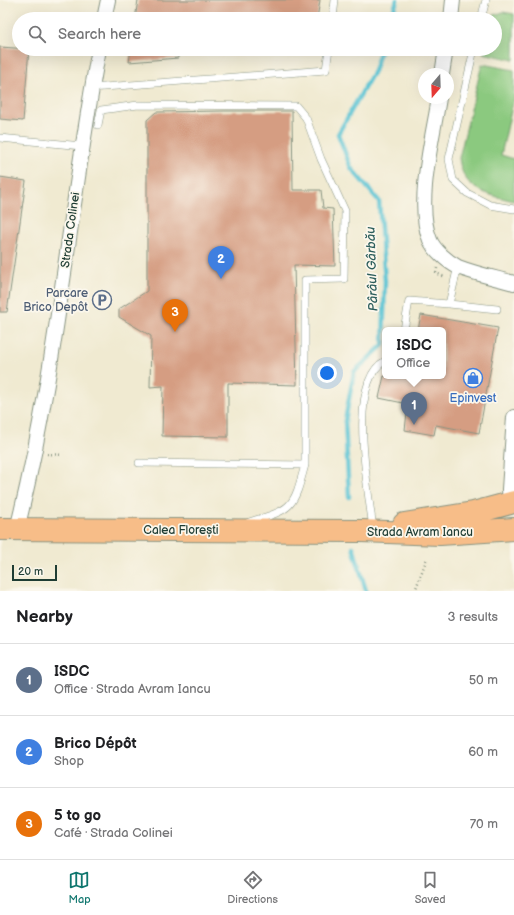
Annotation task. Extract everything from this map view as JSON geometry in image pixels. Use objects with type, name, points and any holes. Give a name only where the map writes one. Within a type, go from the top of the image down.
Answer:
[{"type":"main road","name":"Strada Avram Iancu","points":[[364,530],[473,513],[512,503]]},
{"type":"main road","name":"Calea Florești","points":[[8,529],[334,532],[364,530]]},
{"type":"main road","name":"Strada Avram Iancu","points":[[364,530],[440,534],[512,529]]},
{"type":"street","points":[[105,12],[108,0]]},
{"type":"street","points":[[452,12],[454,0]]},
{"type":"street","name":"Strada Colinei","points":[[8,529],[30,476],[57,323],[82,146],[98,56]]},
{"type":"street","points":[[443,68],[445,56]]},
{"type":"street","points":[[438,104],[425,188],[424,217],[430,241],[442,256],[458,266],[514,283]]},
{"type":"street","points":[[512,503],[509,489],[514,417]]},
{"type":"lane","points":[[334,12],[335,0]]},
{"type":"lane","points":[[483,12],[486,0]]},
{"type":"lane","points":[[91,88],[326,70],[328,56]]},
{"type":"lane","points":[[472,56],[449,159],[453,180],[467,193],[490,205],[514,209]]},
{"type":"lane","points":[[98,125],[101,110],[138,105],[296,106],[306,118],[321,158],[345,210],[344,279],[305,280],[305,465],[298,491],[293,502],[286,509],[273,515],[224,530]]},
{"type":"lane","points":[[0,138],[82,146]]},
{"type":"lane","points":[[449,304],[458,266]]},
{"type":"lane","points":[[405,327],[409,301],[496,309]]},
{"type":"lane","points":[[364,530],[361,420],[366,384],[378,364],[382,362]]},
{"type":"lane","points":[[139,463],[305,465]]},
{"type":"path","points":[[415,591],[427,558]]},
{"type":"green space","points":[[502,12],[514,14],[514,60],[496,56],[502,56]]},
{"type":"green space","points":[[482,64],[514,70],[514,98],[501,155],[514,159],[514,201],[485,193],[478,189],[465,178],[461,169],[459,158]]},
{"type":"building","points":[[138,0],[320,0],[318,12],[136,12]]},
{"type":"building","points":[[0,47],[12,48],[12,56],[28,56],[23,121],[0,119]]},
{"type":"building","points":[[130,56],[178,56],[178,58],[129,62]]},
{"type":"building","points":[[292,111],[293,190],[321,190],[323,208],[333,209],[335,266],[294,265],[297,385],[228,383],[228,437],[162,436],[163,386],[150,387],[151,336],[119,317],[119,309],[147,291],[147,120],[156,112]]},
{"type":"building","points":[[0,177],[26,181],[7,312],[0,312]]},
{"type":"building","points":[[421,315],[498,328],[479,433],[436,425],[434,435],[405,430],[408,404],[379,398],[383,379],[446,379],[446,327],[419,327]]},
{"type":"waterway","name":"Pârâul Gârbău","points":[[393,12],[397,0]]},
{"type":"waterway","name":"Pârâul Gârbău","points":[[379,56],[374,71],[338,134],[351,168],[379,201],[385,281],[384,327]]},
{"type":"waterway","name":"Pârâul Gârbău","points":[[349,497],[345,421],[354,372],[382,346]]},
{"type":"waterway","name":"Pârâul Gârbău","points":[[353,547],[366,591]]},
{"type":"place","name":"Brico Dépôt","points":[[221,279]]},
{"type":"place","name":"Parcare Brico Depôt","points":[[102,300]]},
{"type":"place","name":"5 to go","points":[[175,332]]},
{"type":"place","name":"Epinvest","points":[[473,378]]},
{"type":"place","name":"ISDC","points":[[414,425]]}]
